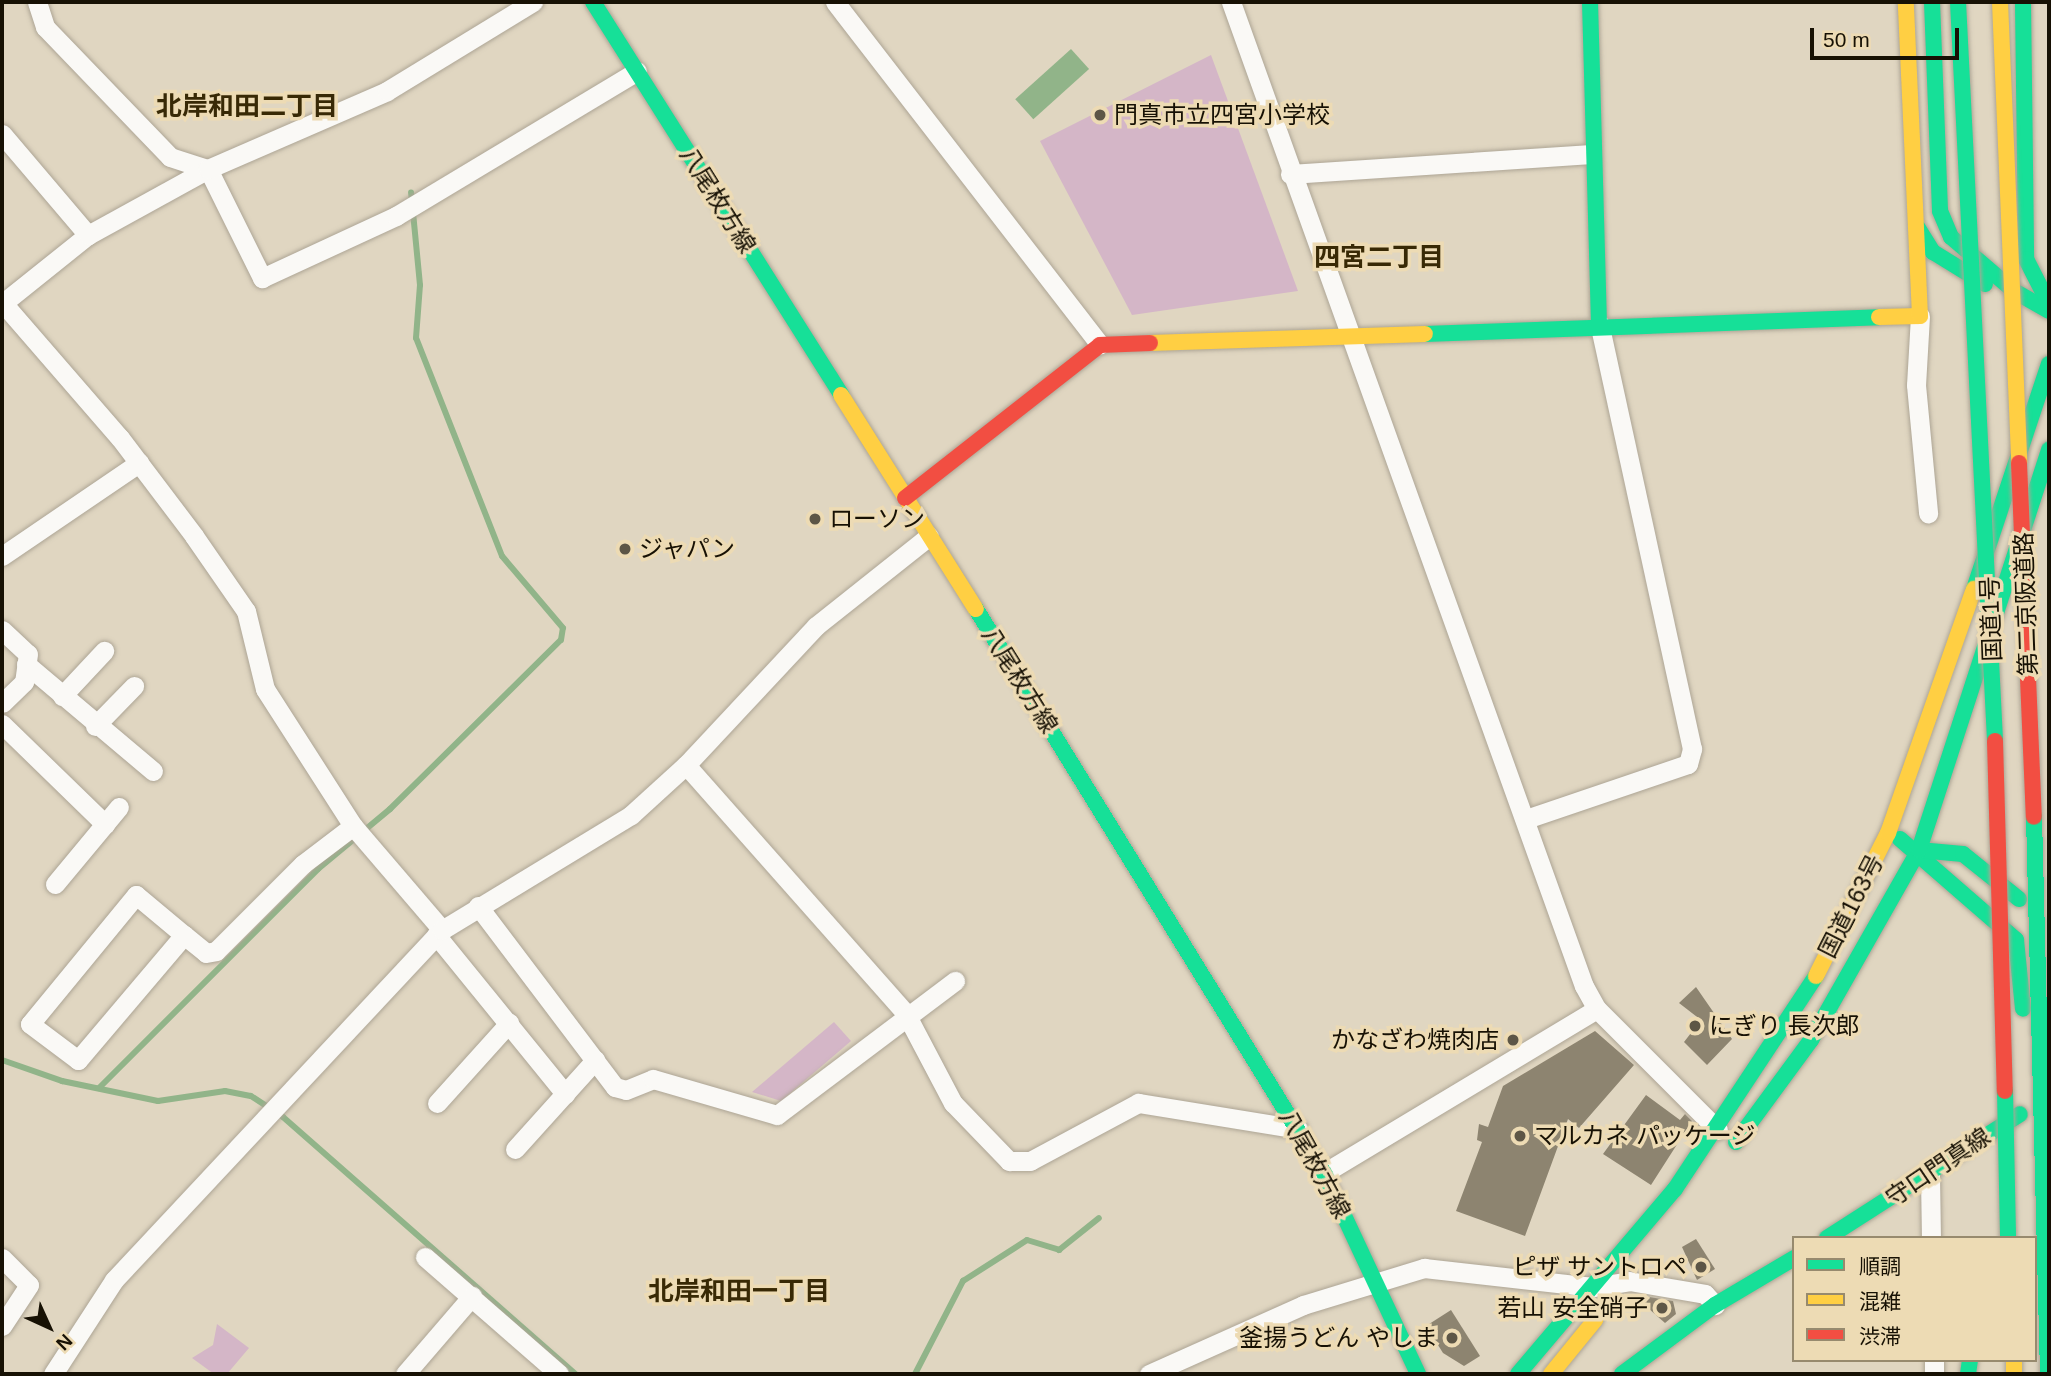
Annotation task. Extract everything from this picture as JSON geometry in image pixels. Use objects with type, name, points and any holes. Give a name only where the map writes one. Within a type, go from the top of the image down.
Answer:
[{"type":"main road","name":"八尾枚方線","points":[[593,2],[1298,1129],[1324,1173],[1418,1374]]},
{"type":"main road","points":[[1590,2],[1591,154],[1599,324]]},
{"type":"main road","points":[[905,498],[1100,345],[1599,324],[1920,316],[1906,2]]},
{"type":"main road","name":"国道1号","points":[[1958,2],[1998,777],[2008,1236]]},
{"type":"main road","name":"第二京阪道路","points":[[1967,2],[2004,791],[2015,1236]]},
{"type":"main road","name":"第二京阪道路","points":[[2000,2],[2033,787],[2048,1374]]},
{"type":"main road","name":"国道1号","points":[[2006,2],[2049,1112]]},
{"type":"main road","points":[[2023,2],[2026,259],[2049,304]]},
{"type":"main road","points":[[1932,7],[1940,212],[1951,237],[2014,291]]},
{"type":"main road","points":[[1916,225],[1952,268],[2014,291],[2049,311]]},
{"type":"main road","name":"国道163号","points":[[1518,1374],[1593,1287],[1718,1130],[1808,991],[1888,833],[2049,364]]},
{"type":"main road","name":"国道163号","points":[[1723,1160],[1811,1040],[1919,850],[2049,450]]},
{"type":"main road","points":[[1888,833],[1919,850],[1992,910],[2015,940],[2031,1108],[2000,1236]]},
{"type":"main road","points":[[1919,850],[1963,854],[2031,911],[2042,936],[2049,995]]},
{"type":"main road","name":"守口門真線","points":[[1830,1236],[1930,1176],[1976,1139],[2049,1097]]},
{"type":"main road","points":[[1622,1374],[1647,1367],[1715,1305],[1792,1259]]},
{"type":"main road","points":[[1551,1374],[1646,1260]]},
{"type":"street","points":[[37,2],[46,27],[170,157],[208,169],[262,278],[396,216],[637,71]]},
{"type":"street","points":[[533,2],[387,91],[208,169],[88,235],[2,303],[139,463],[246,611],[265,689],[354,827],[565,1094]]},
{"type":"street","points":[[835,2],[1100,345]]},
{"type":"street","points":[[1231,2],[1290,174],[1597,1009],[1718,1130]]},
{"type":"street","points":[[2,134],[88,235]]},
{"type":"street","points":[[1290,174],[1591,154]]},
{"type":"street","points":[[1920,316],[1916,385],[1928,513]]},
{"type":"street","points":[[1526,819],[1688,764],[1692,749],[1599,324]]},
{"type":"street","points":[[2,556],[139,463]]},
{"type":"street","points":[[53,1374],[114,1280],[439,932],[631,815],[686,765],[816,626],[929,536]]},
{"type":"street","points":[[2,630],[28,654],[24,682],[2,703]]},
{"type":"street","points":[[62,696],[104,651]]},
{"type":"street","points":[[26,664],[95,726],[153,771]]},
{"type":"street","points":[[95,726],[134,686]]},
{"type":"street","points":[[2,724],[105,824]]},
{"type":"street","points":[[686,765],[906,1014],[953,1103],[1009,1161],[1030,1161],[1138,1103],[1298,1129]]},
{"type":"street","points":[[55,884],[119,807]]},
{"type":"street","points":[[184,935],[78,1060],[30,1024],[136,895],[206,953],[216,951],[303,864],[354,827]]},
{"type":"street","points":[[478,906],[615,1087],[626,1090],[653,1079],[777,1115],[906,1014],[955,981]]},
{"type":"street","points":[[1324,1173],[1597,1009]]},
{"type":"street","points":[[438,1103],[509,1023]]},
{"type":"street","points":[[515,1149],[595,1060]]},
{"type":"street","points":[[1930,1176],[1931,1236]]},
{"type":"street","points":[[425,1257],[559,1374]]},
{"type":"street","points":[[2,1258],[29,1285],[2,1326]]},
{"type":"street","points":[[1149,1374],[1303,1305],[1424,1268],[1593,1287],[1629,1281],[1705,1294],[1715,1305]]},
{"type":"street","points":[[405,1374],[471,1296]]},
{"type":"shaded area","points":[[1071,49],[1089,69],[1033,119],[1015,99]]},
{"type":"shaded area","points":[[1211,55],[1298,291],[1132,315],[1040,141]]},
{"type":"shaded area","points":[[834,1022],[851,1041],[781,1101],[752,1092]]},
{"type":"shaded area","points":[[217,1324],[249,1348],[227,1374],[214,1374],[192,1358],[213,1345]]},
{"type":"building","name":"にぎり 長次郎","points":[[1696,987],[1732,1039],[1707,1065],[1684,1042],[1701,1020],[1679,1003]]},
{"type":"building","name":"マルカネ パッケージ","points":[[1595,1031],[1634,1065],[1579,1128],[1568,1119],[1525,1236],[1456,1211],[1482,1142],[1477,1140],[1479,1124],[1488,1127],[1503,1086]]},
{"type":"building","points":[[1646,1095],[1680,1120],[1685,1114],[1692,1121],[1651,1185],[1603,1154]]},
{"type":"building","name":"ピザ サントロペ","points":[[1696,1239],[1715,1269],[1697,1280],[1682,1247]]},
{"type":"building","name":"若山 安全硝子","points":[[1632,1294],[1673,1301],[1676,1314],[1665,1323]]},
{"type":"building","name":"釜揚うどん やしま","points":[[1451,1310],[1480,1356],[1464,1366],[1443,1353],[1426,1326]]},
{"type":"waterway","points":[[99,1088],[318,869],[390,809],[561,640],[563,628],[502,556],[416,338],[420,285],[411,192]]},
{"type":"waterway","points":[[2,1060],[62,1081],[158,1101],[225,1091],[251,1096],[283,1117],[576,1374]]},
{"type":"waterway","points":[[915,1374],[963,1281],[1027,1240],[1059,1250],[1099,1218]]},
{"type":"traffic: fast","points":[[593,2],[841,395]]},
{"type":"traffic: fast","points":[[1590,2],[1599,324]]},
{"type":"traffic: fast","points":[[1932,2],[1940,211],[1951,237],[2014,291],[2049,311]]},
{"type":"traffic: fast","points":[[1958,2],[1995,741]]},
{"type":"traffic: fast","points":[[2023,2],[2026,259],[2049,304]]},
{"type":"traffic: fast","points":[[1916,225],[1933,252],[1985,284]]},
{"type":"traffic: fast","points":[[1425,334],[1879,317]]},
{"type":"traffic: fast","points":[[1974,589],[2049,364]]},
{"type":"traffic: fast","points":[[1736,1142],[1811,1040],[1919,850],[2049,450]]},
{"type":"traffic: fast","points":[[976,609],[1324,1173],[1418,1374]]},
{"type":"traffic: fast","points":[[2034,817],[2048,1374]]},
{"type":"traffic: fast","points":[[1900,839],[2016,940],[2023,1009]]},
{"type":"traffic: fast","points":[[1919,850],[1963,854],[2019,899]]},
{"type":"traffic: fast","points":[[1518,1374],[1675,1189],[1816,976]]},
{"type":"traffic: fast","points":[[2005,1091],[2008,1236]]},
{"type":"traffic: fast","points":[[1830,1236],[2020,1114]]},
{"type":"traffic: fast","points":[[1622,1374],[1715,1305],[1792,1259]]},
{"type":"traffic: fast","points":[[1968,1374],[1970,1362]]},
{"type":"traffic: slow","points":[[1879,317],[1920,316],[1906,2]]},
{"type":"traffic: slow","points":[[2000,2],[2019,463]]},
{"type":"traffic: slow","points":[[1150,343],[1425,334]]},
{"type":"traffic: slow","points":[[841,395],[976,609]]},
{"type":"traffic: slow","points":[[1816,976],[1888,833],[1974,589]]},
{"type":"traffic: slow","points":[[1551,1374],[1595,1320]]},
{"type":"traffic: slow","points":[[2014,1362],[2014,1374]]},
{"type":"traffic: jam","points":[[905,498],[1100,345],[1150,343]]},
{"type":"traffic: jam","points":[[2019,463],[2034,817]]},
{"type":"traffic: jam","points":[[1995,741],[2005,1091]]},
{"type":"place","name":"門真市立四宮小学校","points":[[1100,115]]},
{"type":"place","name":"ローソン","points":[[815,519]]},
{"type":"place","name":"ジャパン","points":[[625,549]]},
{"type":"place","name":"にぎり 長次郎","points":[[1695,1026]]},
{"type":"place","name":"かなざわ焼肉店","points":[[1513,1040]]},
{"type":"place","name":"マルカネ パッケージ","points":[[1520,1136]]},
{"type":"place","name":"ピザ サントロペ","points":[[1701,1267]]},
{"type":"place","name":"若山 安全硝子","points":[[1662,1308]]},
{"type":"place","name":"釜揚うどん やしま","points":[[1452,1338]]},
{"type":"district","name":"北岸和田二丁目","points":[[247,107]]},
{"type":"district","name":"四宮二丁目","points":[[1379,258]]},
{"type":"district","name":"北岸和田一丁目","points":[[739,1292]]}]
